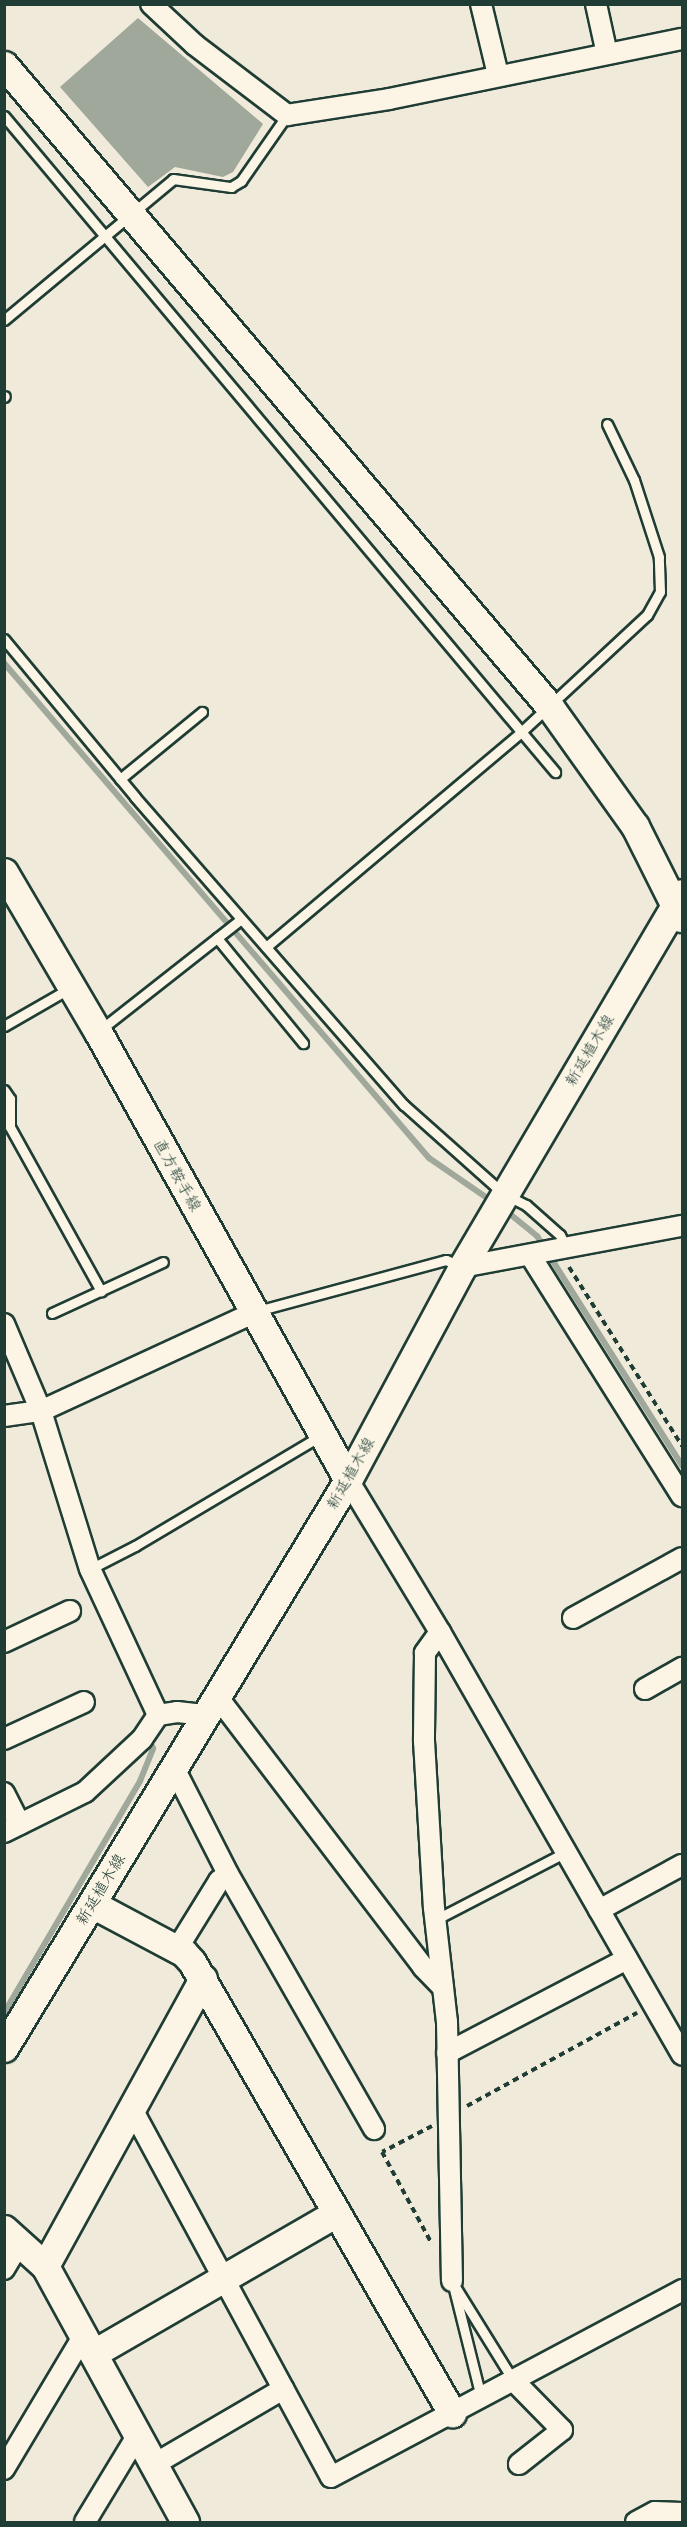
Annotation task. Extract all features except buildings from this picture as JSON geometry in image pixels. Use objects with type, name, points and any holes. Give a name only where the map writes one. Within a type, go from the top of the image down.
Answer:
[{"type":"street","points":[[481,4],[498,75]]},
{"type":"street","points":[[596,4],[607,54]]},
{"type":"street","points":[[165,9],[287,116],[389,99],[682,39]]},
{"type":"street","points":[[4,65],[550,707],[635,826],[680,907]]},
{"type":"street","name":"直方鞍手線","points":[[8,885],[98,1032],[348,1480]]},
{"type":"street","name":"新延植木線","points":[[4,2048],[348,1480],[462,1267],[504,1194],[680,907]]},
{"type":"street","points":[[462,1267],[682,1226]]},
{"type":"street","points":[[530,1255],[682,1496]]},
{"type":"street","points":[[4,1416],[41,1411],[255,1312]]},
{"type":"street","points":[[4,1324],[41,1411],[90,1569],[158,1715]]},
{"type":"street","points":[[348,1480],[440,1632],[682,2055]]},
{"type":"street","points":[[573,1618],[682,1558]]},
{"type":"street","points":[[4,1642],[70,1611]]},
{"type":"street","points":[[440,1632],[425,1653],[424,1741],[435,1920],[443,1988],[447,2053],[452,2281]]},
{"type":"street","points":[[645,1689],[682,1668]]},
{"type":"street","points":[[4,1739],[84,1702]]},
{"type":"street","points":[[4,1793],[12,1828],[85,1792],[142,1739],[158,1715],[210,1705],[423,1967],[443,1988]]},
{"type":"street","points":[[173,1766],[228,1874],[374,2128]]},
{"type":"street","points":[[599,1910],[682,1865]]},
{"type":"street","points":[[177,1949],[219,1881],[228,1874]]},
{"type":"street","points":[[92,1904],[177,1949],[203,1979],[452,2413]]},
{"type":"street","points":[[447,2053],[627,1959]]},
{"type":"street","points":[[45,2266],[203,1979]]},
{"type":"street","points":[[132,2109],[331,2478],[682,2290]]},
{"type":"street","points":[[4,2469],[89,2344],[224,2278],[336,2213]]},
{"type":"street","points":[[4,2269],[12,2236],[45,2266],[185,2523]]},
{"type":"street","points":[[513,2380],[562,2430],[519,2464]]},
{"type":"street","points":[[153,2465],[283,2389]]},
{"type":"street","points":[[85,2523],[137,2436]]},
{"type":"street","points":[[636,2523],[655,2512],[682,2513]]},
{"type":"lane","points":[[4,116],[104,238],[555,772]]},
{"type":"lane","points":[[4,320],[173,179],[231,187],[241,181],[287,116]]},
{"type":"lane","points":[[266,947],[550,707],[647,615],[660,592],[659,557],[634,480],[607,424]]},
{"type":"lane","points":[[4,639],[240,920],[404,1105],[504,1194],[526,1205],[560,1235],[567,1248]]},
{"type":"lane","points":[[120,779],[202,712]]},
{"type":"lane","points":[[98,1032],[240,920]]},
{"type":"lane","points":[[218,938],[303,1043]]},
{"type":"lane","points":[[4,1026],[71,987]]},
{"type":"lane","points":[[4,1090],[10,1099],[10,1127],[101,1291]]},
{"type":"lane","points":[[255,1312],[446,1260],[462,1267]]},
{"type":"lane","points":[[52,1313],[163,1262]]},
{"type":"lane","points":[[90,1569],[135,1546],[322,1435]]},
{"type":"lane","points":[[435,1920],[566,1852]]},
{"type":"lane","points":[[452,2281],[513,2380]]},
{"type":"lane","points":[[452,2281],[481,2397]]},
{"type":"path","points":[[567,1248],[567,1263],[682,1446]]},
{"type":"path","points":[[452,2281],[440,2269],[432,2246],[382,2152],[653,2004]]},
{"type":"shaded area","points":[[138,18],[263,124],[233,172],[223,177],[175,167],[148,187],[60,87]]},
{"type":"waterway","points":[[4,663],[429,1158],[493,1202]]},
{"type":"waterway","points":[[504,1209],[537,1236],[682,1465]]},
{"type":"waterway","points":[[4,2013],[140,1781],[153,1748],[150,1742]]}]
